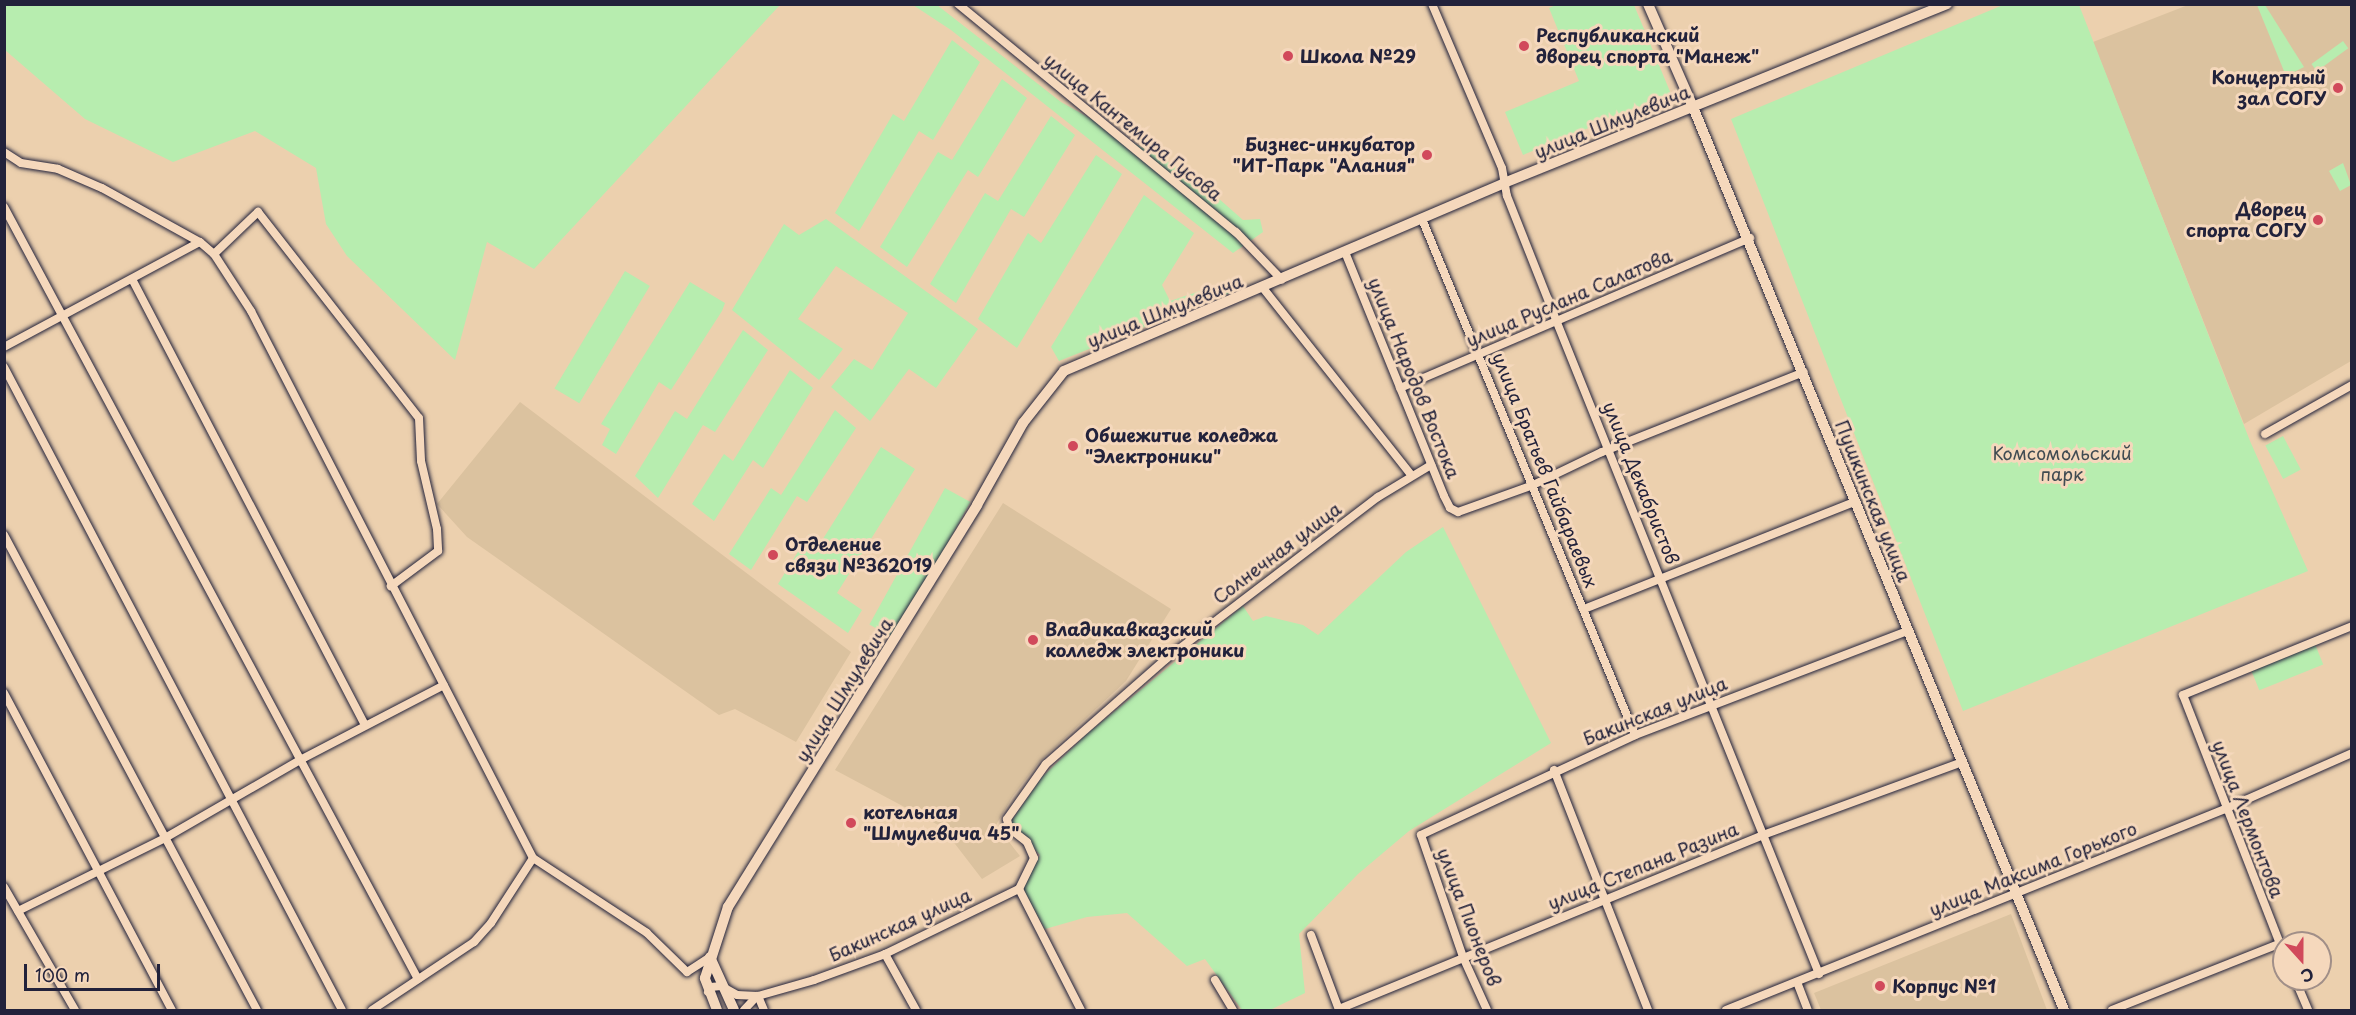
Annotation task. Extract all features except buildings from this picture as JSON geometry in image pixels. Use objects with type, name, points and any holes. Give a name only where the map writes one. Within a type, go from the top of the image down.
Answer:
[{"type":"main road","name":"Пушкинская улица","points":[[1648,4],[1750,238],[1854,502],[2064,1011]]},
{"type":"main road","name":"улица Шмулевича","points":[[708,993],[705,978],[728,907],[977,505],[1023,423],[1053,380],[1064,371],[1282,280],[1504,183],[1947,4]]},
{"type":"main road","points":[[710,957],[734,1011]]},
{"type":"main road","points":[[708,993],[717,1011]]},
{"type":"street","name":"улица Кантемира Гусова","points":[[958,4],[1236,232],[1282,280]]},
{"type":"street","name":"улица Декабристов","points":[[1432,4],[1502,168],[1504,183],[1556,320],[1610,449],[1819,974]]},
{"type":"street","points":[[4,152],[21,163],[58,169],[102,188],[201,242],[214,254],[251,311],[533,858],[647,933],[687,972],[710,957]]},
{"type":"street","points":[[4,207],[64,315],[418,979]]},
{"type":"street","points":[[214,254],[258,212],[419,418],[421,461],[437,529],[438,552],[391,586]]},
{"type":"street","name":"улица Братьев Гайбараевых","points":[[1422,219],[1635,735]]},
{"type":"street","name":"улица Руслана Салатова","points":[[1400,388],[1750,238]]},
{"type":"street","points":[[4,347],[201,242]]},
{"type":"street","name":"улица Народов Востока","points":[[1345,252],[1450,508],[1458,512],[1533,485]]},
{"type":"street","points":[[132,279],[365,725]]},
{"type":"street","points":[[1263,288],[1411,475]]},
{"type":"street","points":[[4,367],[342,1011]]},
{"type":"street","points":[[1533,485],[1610,449],[1804,372]]},
{"type":"street","points":[[2265,434],[2352,385]]},
{"type":"street","name":"Солнечная улица","points":[[1019,889],[1034,858],[1027,842],[1009,828],[1008,819],[1046,764],[1166,659],[1411,475],[1431,465]]},
{"type":"street","points":[[1584,609],[1660,576],[1854,502]]},
{"type":"street","points":[[4,535],[257,1011]]},
{"type":"street","name":"улица Лермонтова","points":[[2274,931],[2183,695],[2352,626]]},
{"type":"street","name":"Бакинская улица","points":[[1421,835],[1554,770],[1635,735],[1907,631]]},
{"type":"street","points":[[18,911],[165,838],[300,760],[444,685]]},
{"type":"street","points":[[4,693],[172,1011]]},
{"type":"street","name":"улица Максима Горького","points":[[1726,1011],[2015,892],[2225,809],[2352,753]]},
{"type":"street","name":"улица Степана Разина","points":[[1339,1010],[1763,835],[1963,762]]},
{"type":"street","points":[[1554,770],[1648,1011]]},
{"type":"street","name":"улица Пионеров","points":[[1421,835],[1463,957],[1487,1011]]},
{"type":"street","points":[[372,1011],[474,942],[491,923],[533,858]]},
{"type":"street","points":[[4,887],[75,1011]]},
{"type":"street","points":[[1019,889],[1081,1011]]},
{"type":"street","name":"Бакинская улица","points":[[721,986],[737,994],[758,996],[885,954],[1019,889]]},
{"type":"street","points":[[1311,935],[1339,1010]]},
{"type":"street","points":[[2112,1011],[2272,947]]},
{"type":"street","points":[[885,954],[916,1011]]},
{"type":"street","points":[[1215,980],[1233,1011]]},
{"type":"street","points":[[1797,982],[1808,1011]]},
{"type":"street","points":[[708,993],[711,987],[721,986]]},
{"type":"street","points":[[2300,991],[2308,1011]]},
{"type":"street","points":[[758,996],[764,1011]]},
{"type":"street","name":"Бакинская улица","points":[[744,1011],[758,996]]},
{"type":"shaded area","points":[[2188,5],[2351,5],[2351,361],[2244,424],[2093,42]]},
{"type":"shaded area","points":[[520,402],[851,652],[796,742],[735,709],[719,715],[467,537],[437,504]]},
{"type":"shaded area","name":"Владикавказский колледж электроники","points":[[1003,503],[1171,609],[1126,681],[1039,762],[1013,796],[996,825],[1020,856],[982,879],[942,827],[835,770]]},
{"type":"shaded area","points":[[2011,914],[2047,1010],[1821,1010],[1814,993]]},
{"type":"green space","points":[[5,4],[780,5],[534,269],[487,242],[455,360],[347,256],[326,224],[316,168],[255,131],[173,162],[85,119],[5,50]]},
{"type":"green space","points":[[1558,4],[1634,5],[1671,94],[1523,155],[1505,112],[1579,81],[1549,8]]},
{"type":"green space","points":[[913,5],[937,5],[1061,102],[1193,176],[1243,220],[1260,219],[1263,232],[1233,253],[951,30]]},
{"type":"green space","name":"Комсомольский парк","points":[[2003,5],[2079,5],[2250,441],[2308,571],[1963,711],[1731,119]]},
{"type":"green space","points":[[2257,5],[2265,5],[2304,67],[2286,76]]},
{"type":"green space","points":[[952,40],[980,62],[933,140],[919,131],[859,231],[835,213],[893,114],[904,121]]},
{"type":"green space","points":[[2343,41],[2348,48],[2317,71],[2311,64]]},
{"type":"green space","points":[[1002,79],[1027,98],[978,177],[968,170],[907,267],[880,247],[938,152],[952,160]]},
{"type":"green space","points":[[1051,116],[1075,135],[1024,217],[1011,209],[956,303],[930,284],[985,193],[998,201]]},
{"type":"green space","points":[[1096,155],[1122,174],[1017,348],[978,319],[1028,233],[1041,243]]},
{"type":"green space","points":[[2343,163],[2351,185],[2340,191],[2329,171]]},
{"type":"green space","points":[[1144,195],[1194,233],[1162,285],[1170,301],[1236,279],[1240,289],[1059,361],[1051,347]]},
{"type":"green space","points":[[826,219],[978,329],[936,388],[909,369],[870,421],[831,387],[854,359],[872,370],[908,313],[836,266],[798,319],[843,349],[819,380],[732,310],[784,224],[799,235]]},
{"type":"green space","points":[[625,271],[650,286],[579,403],[554,388]]},
{"type":"green space","points":[[690,282],[725,303],[722,311],[671,390],[659,382],[616,454],[602,445],[610,429],[601,424]]},
{"type":"green space","points":[[743,330],[768,350],[715,432],[703,425],[658,498],[635,476],[675,411],[687,419]]},
{"type":"green space","points":[[790,370],[813,388],[763,468],[753,460],[714,521],[692,504],[724,454],[733,461]]},
{"type":"green space","points":[[835,410],[856,428],[807,502],[797,496],[751,570],[729,554],[771,488],[781,495]]},
{"type":"green space","points":[[2283,436],[2301,470],[2283,479],[2265,445]]},
{"type":"green space","points":[[881,447],[915,469],[837,593],[862,610],[848,633],[778,584],[809,534],[821,542]]},
{"type":"green space","points":[[945,488],[970,502],[895,639],[869,624]]},
{"type":"green space","points":[[1443,527],[1551,743],[1409,831],[1358,874],[1299,934],[1305,993],[1270,1010],[1242,1010],[1205,959],[1187,966],[1127,913],[1087,917],[1045,929],[1023,889],[1040,855],[1010,823],[1042,777],[1087,734],[1243,606],[1253,621],[1266,616],[1303,625],[1318,635],[1406,552]]},
{"type":"green space","points":[[2315,644],[2323,664],[2259,690],[2251,670]]},
{"type":"place","name":"Республиканский дворец спорта \"Манеж\"","points":[[1524,46]]},
{"type":"place","name":"Школа №29","points":[[1288,56]]},
{"type":"place","name":"Концертный зал СОГУ","points":[[2338,88]]},
{"type":"place","name":"Бизнес-инкубатор \"ИТ-Парк \"Алания\"","points":[[1427,155]]},
{"type":"place","name":"Дворец спорта СОГУ","points":[[2318,220]]},
{"type":"place","name":"Обшежитие коледжа \"Электроники\"","points":[[1073,446]]},
{"type":"place","name":"Отделение связи №362019","points":[[773,555]]},
{"type":"place","name":"Владикавказский колледж электроники","points":[[1033,640]]},
{"type":"place","name":"котельная \"Шмулевича 45\"","points":[[851,823]]},
{"type":"place","name":"Корпус №1","points":[[1880,986]]}]
